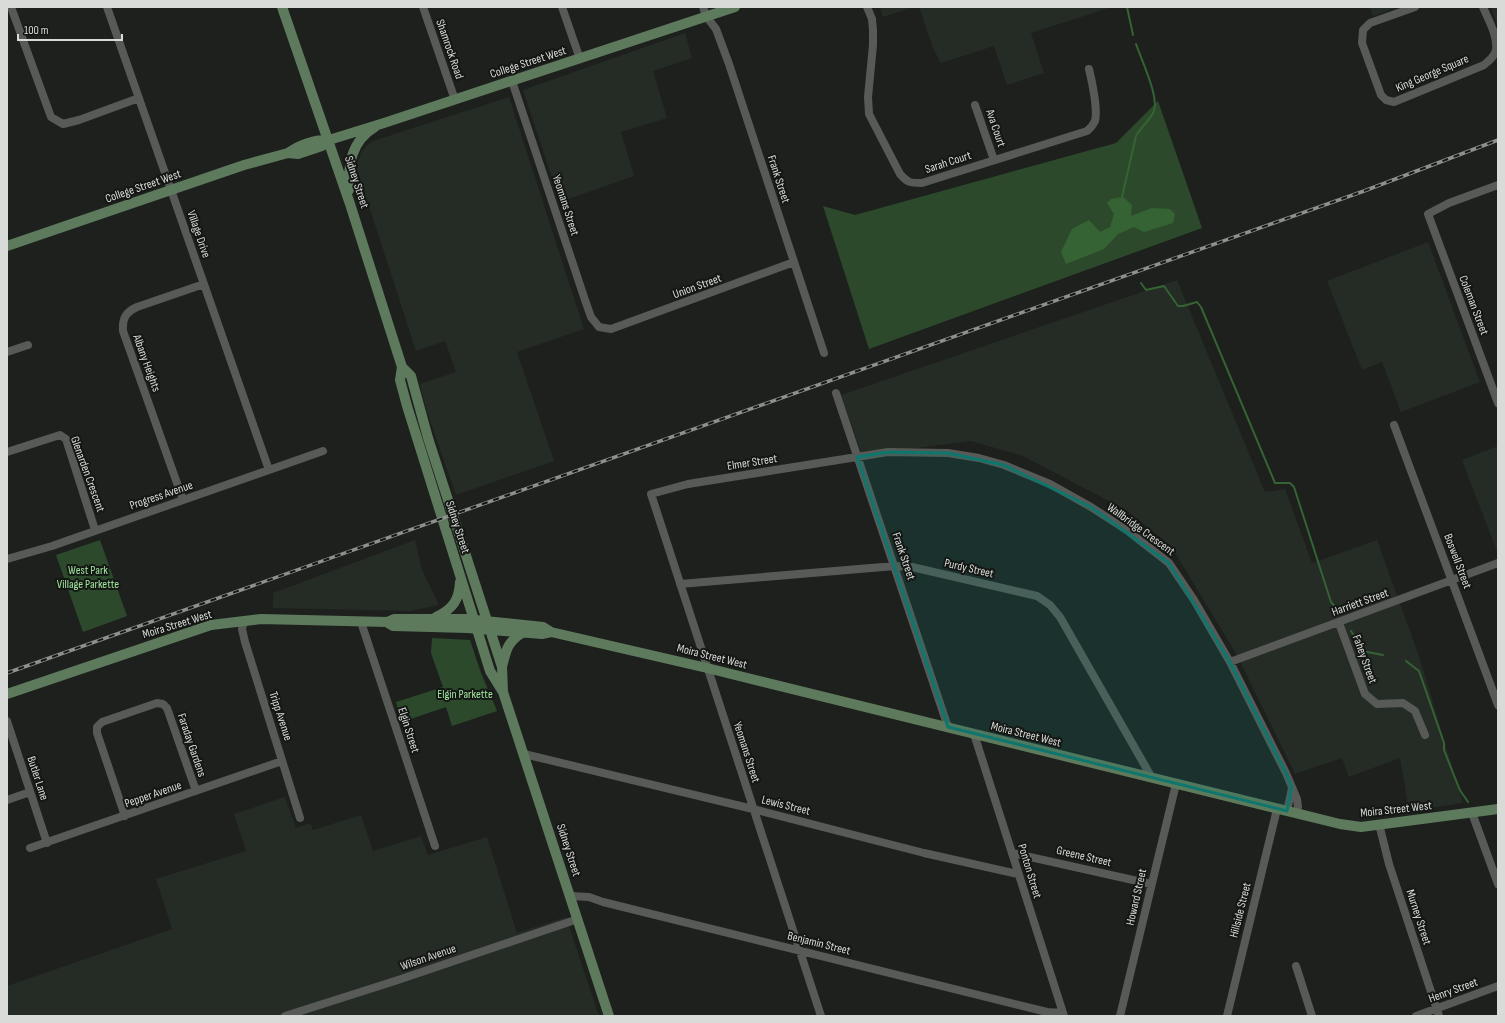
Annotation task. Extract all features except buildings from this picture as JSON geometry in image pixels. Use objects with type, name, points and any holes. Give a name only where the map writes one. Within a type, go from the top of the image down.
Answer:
[{"type":"main road","name":"Sidney Street","points":[[282,7],[329,140],[402,366],[411,376],[428,438],[502,667],[503,692]]},
{"type":"main road","name":"College Street West","points":[[7,246],[171,189],[244,165],[288,153],[296,148],[320,139],[329,140],[580,59],[705,12],[735,7]]},
{"type":"main road","points":[[350,204],[348,173],[351,158],[360,141],[369,131],[384,123]]},
{"type":"main road","name":"Sidney Street","points":[[402,366],[400,380],[407,406],[460,578],[490,671],[503,692],[609,1016]]},
{"type":"main road","points":[[434,618],[446,613],[455,603],[460,588],[460,578]]},
{"type":"main road","name":"Moira Street West","points":[[7,694],[211,625],[261,619],[386,622],[394,619],[434,618],[475,624],[543,627],[551,632],[707,668],[1352,826],[1361,827],[1498,809]]},
{"type":"main road","name":"Moira Street West","points":[[386,622],[393,626],[475,624]]},
{"type":"main road","name":"Moira Street West","points":[[488,625],[522,632],[542,634],[551,632]]},
{"type":"main road","points":[[502,667],[509,644],[522,632]]},
{"type":"street","points":[[11,7],[51,117],[63,124],[139,98]]},
{"type":"street","name":"Village Drive","points":[[107,7],[269,470]]},
{"type":"street","name":"Shamrock Road","points":[[423,7],[455,100]]},
{"type":"street","points":[[562,7],[580,59]]},
{"type":"street","name":"Sarah Court","points":[[867,7],[872,19],[873,30],[868,97],[869,114],[900,174],[911,183],[922,183],[1087,131],[1092,127],[1095,119],[1094,92],[1089,69]]},
{"type":"street","name":"King George Square","points":[[1415,7],[1370,23],[1363,30],[1362,43],[1381,95],[1386,100],[1394,102],[1484,65],[1496,50],[1495,40],[1483,7]]},
{"type":"street","name":"Frank Street","points":[[705,12],[716,29],[724,50],[824,352]]},
{"type":"street","name":"Yeomans Street","points":[[512,81],[585,300],[592,317],[599,327],[607,328]]},
{"type":"street","name":"Ava Court","points":[[975,105],[994,160]]},
{"type":"street","name":"Coleman Street","points":[[1498,185],[1449,203],[1428,214],[1495,386],[1498,403]]},
{"type":"street","name":"Union Street","points":[[607,328],[611,329],[794,262]]},
{"type":"street","name":"Albany Heights","points":[[183,500],[123,331],[122,323],[124,316],[137,307],[204,284]]},
{"type":"street","points":[[7,352],[28,345]]},
{"type":"street","name":"Frank Street","points":[[836,394],[948,727]]},
{"type":"street","name":"Boswell Street","points":[[1394,425],[1498,705]]},
{"type":"street","name":"Glenarden Crescent","points":[[7,452],[60,435],[66,440],[95,530]]},
{"type":"street","name":"Progress Avenue","points":[[7,559],[31,553],[323,451]]},
{"type":"street","name":"Wallbridge Crescent","points":[[857,457],[888,452],[948,453],[979,458],[1004,466],[1050,484],[1091,507],[1128,531],[1169,563],[1194,600],[1230,662],[1286,773],[1292,787],[1287,811]]},
{"type":"street","name":"Elmer Street","points":[[651,494],[688,484],[857,457]]},
{"type":"street","name":"Yeomans Street","points":[[651,494],[821,1016]]},
{"type":"street","name":"Harriett Street","points":[[1230,662],[1498,563]]},
{"type":"street","name":"Purdy Street","points":[[680,584],[895,566],[912,567],[1037,596],[1050,604],[1064,623],[1152,778]]},
{"type":"street","name":"Tripp Avenue","points":[[244,621],[242,629],[244,642],[300,818]]},
{"type":"street","name":"Elgin Street","points":[[361,622],[435,846]]},
{"type":"street","name":"Fahey Street","points":[[1339,623],[1365,694],[1377,704],[1403,703],[1415,711],[1425,735]]},
{"type":"street","name":"Faraday Gardens","points":[[125,816],[97,733],[97,727],[102,722],[157,703],[163,704],[167,708],[196,791]]},
{"type":"street","name":"Butler Lane","points":[[7,721],[47,843]]},
{"type":"street","name":"Ponton Street","points":[[974,734],[1064,1014]]},
{"type":"street","name":"Lewis Street","points":[[524,754],[753,809],[924,853],[1018,874]]},
{"type":"street","name":"Pepper Avenue","points":[[30,848],[282,761]]},
{"type":"street","name":"Howard Street","points":[[1120,1016],[1176,784]]},
{"type":"street","points":[[7,800],[30,792]]},
{"type":"street","name":"Hillside Street","points":[[1227,1016],[1287,811]]},
{"type":"street","points":[[1472,813],[1498,884]]},
{"type":"street","name":"Murney Street","points":[[1378,824],[1389,864],[1438,1013]]},
{"type":"street","name":"Greene Street","points":[[1012,852],[1151,884]]},
{"type":"street","name":"Benjamin Street","points":[[570,896],[589,897],[603,902],[1047,1012],[1064,1014]]},
{"type":"street","name":"Wilson Avenue","points":[[285,1016],[398,980],[578,919]]},
{"type":"street","points":[[1296,966],[1312,1016]]},
{"type":"street","name":"Henry Street","points":[[1416,1016],[1438,1013],[1498,986]]},
{"type":"highlighted area","points":[[888,452],[948,453],[1004,465],[1091,507],[1169,563],[1230,662],[1286,773],[1292,787],[1291,796],[1287,811],[948,727],[857,457]]},
{"type":"shaded area","points":[[880,7],[914,7],[883,17]]},
{"type":"shaded area","points":[[919,7],[1112,7],[1031,33],[1044,73],[1007,85],[994,46],[941,63],[933,48]]},
{"type":"shaded area","points":[[1370,7],[1398,7],[1373,16]]},
{"type":"shaded area","points":[[1491,7],[1498,7],[1497,24]]},
{"type":"shaded area","points":[[685,33],[692,58],[653,71],[667,118],[621,132],[634,176],[560,202],[523,90]]},
{"type":"shaded area","points":[[509,97],[584,329],[517,352],[554,461],[456,495],[427,412],[420,384],[456,372],[445,341],[416,351],[357,169],[358,161],[366,146],[373,141]]},
{"type":"shaded area","points":[[1123,197],[1132,205],[1131,216],[1152,208],[1170,209],[1175,214],[1173,223],[1144,232],[1134,227],[1118,234],[1104,249],[1066,264],[1061,252],[1072,229],[1089,220],[1100,232],[1110,227],[1114,214],[1107,203],[1111,199]]},
{"type":"shaded area","points":[[1428,242],[1480,382],[1401,412],[1382,362],[1362,370],[1327,281]]},
{"type":"shaded area","points":[[1177,280],[1265,492],[1285,489],[1312,563],[1377,540],[1420,659],[1463,803],[1409,811],[1400,758],[1349,777],[1342,758],[1295,774],[1238,657],[1171,546],[1126,510],[1023,456],[971,441],[862,455],[841,395]]},
{"type":"shaded area","points":[[1498,446],[1498,554],[1462,460]]},
{"type":"shaded area","points":[[415,540],[422,570],[439,605],[410,611],[273,608],[273,593]]},
{"type":"shaded area","points":[[285,797],[296,828],[310,823],[313,830],[361,815],[373,851],[421,836],[428,855],[487,837],[517,933],[566,917],[599,1016],[7,1016],[7,986],[172,929],[156,879],[246,851],[234,814]]},
{"type":"green space","points":[[1158,101],[1202,228],[869,349],[823,206],[855,215],[1116,143]]},
{"type":"green space","name":"West Park Village Parkette","points":[[100,540],[127,616],[83,632],[56,555]]},
{"type":"green space","name":"Elgin Parkette","points":[[432,638],[470,640],[481,673],[497,711],[452,726],[446,707],[402,722],[396,702],[443,687],[431,653]]},
{"type":"waterway","points":[[1127,7],[1133,35]]},
{"type":"waterway","points":[[1122,197],[1136,136],[1152,116],[1155,107],[1152,89],[1146,69],[1136,44]]},
{"type":"waterway","points":[[1141,283],[1146,290],[1164,286],[1178,306],[1197,302],[1201,307],[1275,483],[1290,483],[1294,487],[1331,602],[1341,613]]},
{"type":"waterway","points":[[1351,631],[1362,651],[1383,655]]},
{"type":"waterway","points":[[1406,661],[1419,671],[1444,743],[1444,750],[1460,790],[1468,802]]},
{"type":"railway","points":[[7,673],[1364,191],[1498,140]]}]
